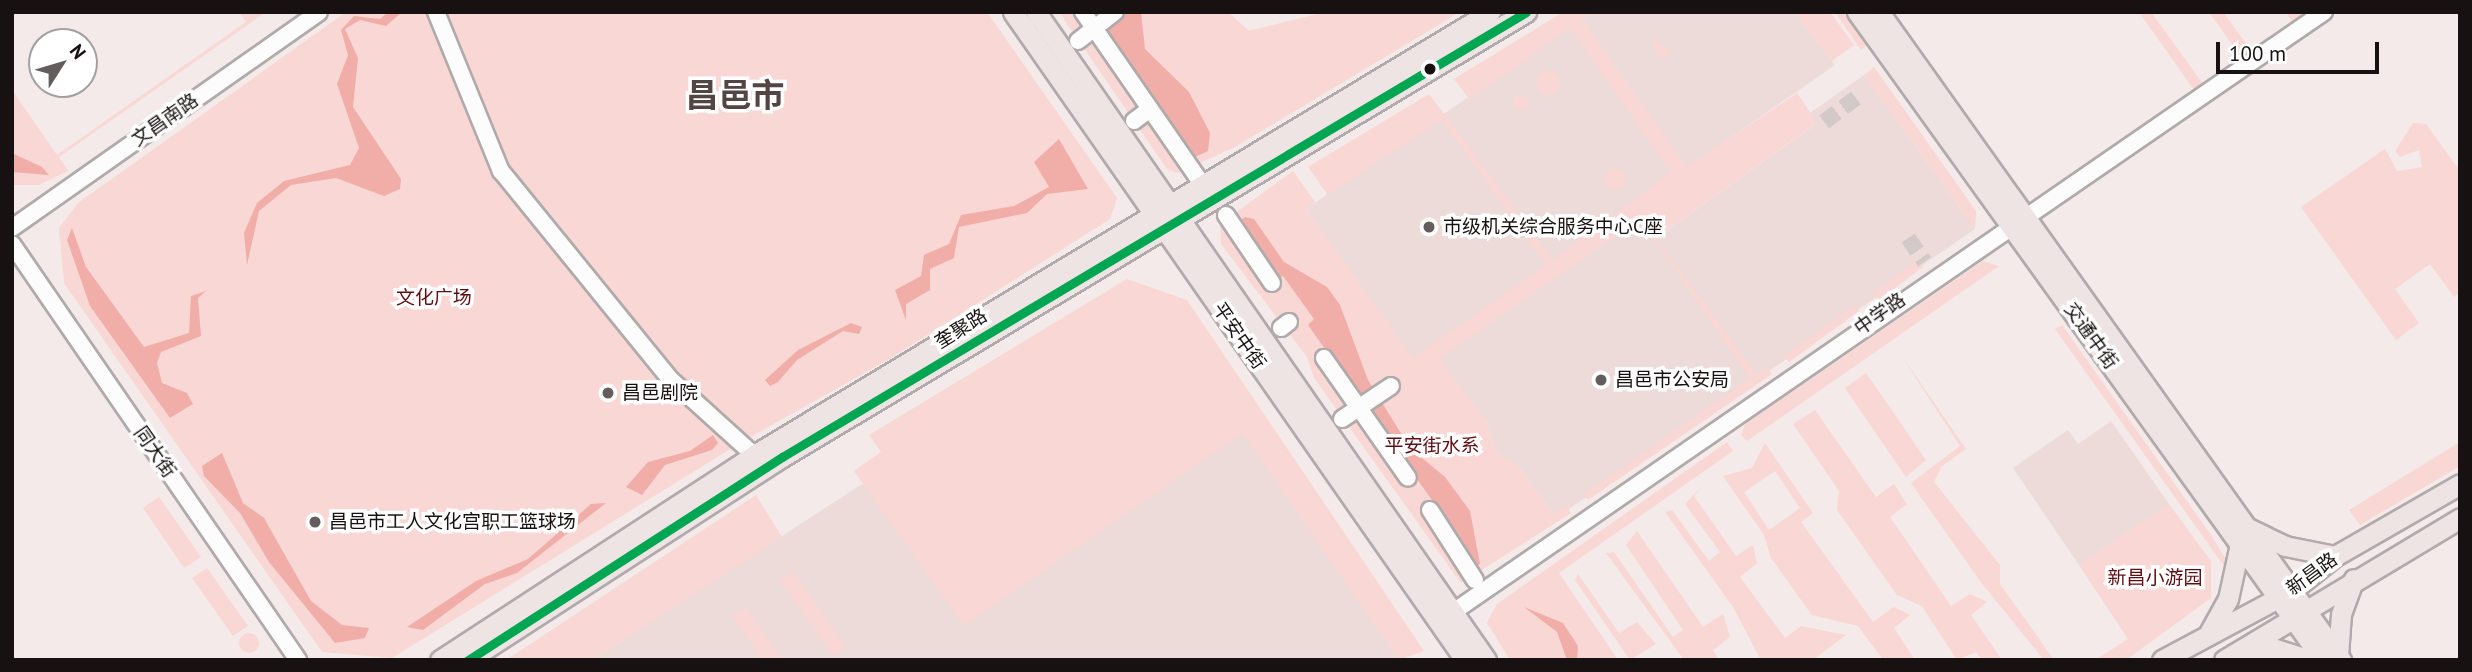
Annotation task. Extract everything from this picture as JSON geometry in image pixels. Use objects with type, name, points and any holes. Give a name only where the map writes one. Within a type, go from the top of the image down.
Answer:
[{"type":"main road","name":"平安中街","points":[[1013,12],[1167,217],[1446,618],[1486,660]]},
{"type":"main road","name":"平安中街","points":[[1036,12],[1167,217]]},
{"type":"main road","name":"奎聚路","points":[[440,660],[754,455],[1526,12]]},
{"type":"main road","name":"交通中街","points":[[1857,12],[2018,222],[2299,614],[2334,658]]},
{"type":"main road","name":"交通中街","points":[[1879,12],[2018,222]]},
{"type":"main road","name":"奎聚路","points":[[468,660],[782,457],[1167,217],[1203,186],[1481,15]]},
{"type":"main road","name":"新昌路","points":[[2162,660],[2285,594],[2336,556],[2460,484]]},
{"type":"main road","name":"新昌路","points":[[2224,660],[2354,579],[2460,518]]},
{"type":"main road","points":[[2209,633],[2228,599],[2243,535],[2336,556]]},
{"type":"main road","points":[[2334,658],[2342,614],[2354,579]]},
{"type":"main road","name":"平安中街","points":[[1446,618],[1465,660]]},
{"type":"main road","points":[[2224,660],[2258,649],[2309,660]]},
{"type":"street","name":"文昌南路","points":[[12,228],[319,12]]},
{"type":"street","points":[[436,12],[501,171],[669,378],[754,455]]},
{"type":"street","points":[[1083,12],[1203,186]]},
{"type":"street","points":[[1078,41],[1115,12]]},
{"type":"street","name":"中学路","points":[[1446,618],[1930,269],[2018,222],[2324,12]]},
{"type":"street","points":[[1134,121],[1150,109]]},
{"type":"street","points":[[1226,215],[1272,283]]},
{"type":"street","name":"同大街","points":[[12,244],[298,660]]},
{"type":"street","points":[[1324,358],[1408,478]]},
{"type":"street","points":[[1342,419],[1391,386]]},
{"type":"street","points":[[1430,510],[1475,580]]},
{"type":"shaded area","points":[[388,12],[402,12],[386,26],[360,20],[345,29],[358,58],[353,107],[401,179],[400,189],[384,196],[336,178],[291,185],[259,211],[247,265],[244,233],[257,203],[284,181],[350,165],[359,148],[337,84],[348,55],[341,30],[354,16],[380,19]]},
{"type":"shaded area","points":[[1087,12],[1141,12],[1145,49],[1189,92],[1210,133],[1208,151],[1193,158]]},
{"type":"shaded area","points":[[1591,12],[1795,12],[1835,65],[1687,168],[1582,19]]},
{"type":"shaded area","points":[[1577,22],[1687,176],[1413,359],[1306,209]]},
{"type":"shaded area","points":[[1864,75],[1975,229],[1556,518],[1519,467],[1497,453],[1487,423],[1438,359],[1640,219],[1655,239],[1816,124],[1810,113]]},
{"type":"shaded area","points":[[1059,139],[1088,189],[1047,194],[1027,213],[959,227],[954,258],[930,269],[930,290],[906,304],[906,320],[895,290],[921,276],[924,255],[949,244],[961,215],[1014,206],[1049,187],[1034,162]]},
{"type":"shaded area","points":[[12,153],[42,167],[49,175],[12,172]]},
{"type":"shaded area","points":[[1245,217],[1254,219],[1284,262],[1327,287],[1340,305],[1368,380],[1410,448],[1445,477],[1470,511],[1480,564],[1472,569],[1434,503],[1308,325],[1314,319],[1283,276],[1275,281],[1235,224]]},
{"type":"shaded area","points":[[72,228],[86,267],[144,347],[189,333],[191,296],[206,291],[198,298],[201,336],[161,352],[157,363],[162,383],[187,393],[193,404],[170,418],[90,306],[67,240]]},
{"type":"shaded area","points":[[1151,298],[1399,660],[593,660],[828,506]]},
{"type":"shaded area","points":[[851,323],[862,327],[859,334],[843,331],[797,360],[778,382],[770,386],[765,380],[798,350]]},
{"type":"shaded area","points":[[2111,421],[2169,504],[2079,565],[2013,468],[2068,430],[2078,444]]},
{"type":"shaded area","points":[[713,435],[718,443],[712,450],[665,465],[642,495],[626,487],[648,462],[690,451]]},
{"type":"shaded area","points":[[222,453],[243,503],[264,518],[311,601],[342,625],[369,628],[365,638],[335,643],[269,562],[240,513],[204,476],[202,466]]},
{"type":"shaded area","points":[[606,503],[517,573],[485,584],[423,630],[407,627],[476,581],[528,559],[591,504]]},
{"type":"shaded area","points":[[1524,607],[1563,623],[1578,646],[1577,660],[1567,660],[1557,632]]},
{"type":"green space","points":[[239,12],[266,12],[59,157],[68,171],[39,185],[12,185],[12,90],[57,155],[246,22]]},
{"type":"green space","name":"文化广场","points":[[346,12],[987,12],[1117,198],[1110,219],[891,358],[740,443],[392,658],[322,652],[64,283],[59,228],[78,203]]},
{"type":"green space","points":[[1059,12],[1228,12],[1249,31],[1325,12],[1460,12],[1235,147],[1177,173],[1167,169]]},
{"type":"green space","name":"平安街水系","points":[[1563,12],[1591,12],[1582,19],[1687,167],[1797,93],[1817,123],[1656,238],[1756,374],[1767,367],[1772,374],[1588,500],[1584,494],[1750,378],[1640,219],[1439,359],[1487,423],[1497,453],[1519,467],[1553,514],[1566,506],[1571,513],[1461,583],[1314,378],[1307,357],[1221,244],[1220,224],[1293,171],[1315,202],[1306,209],[1413,358],[1546,265],[1442,120],[1328,195],[1308,167],[1429,94],[1553,260],[1671,172],[1570,28],[1470,100],[1454,79]]},
{"type":"green space","points":[[1795,12],[1830,12],[1854,45],[1832,61]]},
{"type":"green space","points":[[1835,12],[1844,12],[1867,45],[1861,50]]},
{"type":"green space","points":[[2139,12],[2151,12],[2203,84],[2241,57],[2209,12],[2223,12],[2251,50],[2292,22],[2286,12],[2310,13],[2160,114],[2194,90]]},
{"type":"green space","points":[[1652,36],[1671,53],[1662,60],[1655,52]]},
{"type":"green space","points":[[1874,67],[1976,211],[1975,229],[1864,75]]},
{"type":"green space","points":[[1548,71],[1556,75],[1560,83],[1556,91],[1548,95],[1540,91],[1536,83],[1540,75]]},
{"type":"green space","points":[[1521,94],[1527,96],[1527,108],[1521,110],[1515,108],[1513,102],[1515,96]]},
{"type":"green space","points":[[2413,123],[2426,124],[2460,171],[2460,293],[2454,297],[2430,264],[2395,289],[2419,323],[2396,340],[2301,207],[2385,149],[2397,171],[2422,167],[2419,150],[2400,157],[2395,151]]},
{"type":"green space","points":[[1615,168],[1623,171],[1626,179],[1623,187],[1615,190],[1607,187],[1604,179],[1607,171]]},
{"type":"green space","points":[[1918,260],[1923,267],[1879,300],[1873,293]]},
{"type":"green space","points":[[1983,261],[1999,266],[1747,441],[1741,435],[1745,424]]},
{"type":"green space","points":[[1127,279],[1187,300],[1424,651],[1399,660],[1243,433],[964,626],[854,471],[881,452],[869,435]]},
{"type":"green space","points":[[1855,305],[1859,311],[1789,362],[1784,356]]},
{"type":"green space","points":[[2062,325],[2213,538],[2228,563],[2224,566],[2055,329]]},
{"type":"green space","points":[[1899,352],[1966,449],[1942,466],[1934,482],[2000,565],[2000,584],[2054,660],[2044,660],[1980,581],[1911,483],[1960,446]]},
{"type":"green space","points":[[1866,373],[1926,460],[1906,477],[1845,388]]},
{"type":"green space","points":[[1815,410],[1876,497],[1894,484],[1907,504],[1890,517],[1951,606],[1970,594],[1987,602],[1971,615],[2002,660],[1982,660],[1976,652],[1957,660],[1922,606],[1897,595],[1837,510],[1839,491],[1793,424]]},
{"type":"green space","points":[[1727,442],[1733,451],[1559,573],[1618,660],[1510,660],[1487,623],[1497,604]]},
{"type":"green space","points":[[2460,442],[2460,466],[2360,525],[2349,510]]},
{"type":"green space","points":[[1765,443],[1813,513],[1801,522],[1873,622],[1894,607],[1910,615],[1894,628],[1915,660],[1883,660],[1858,626],[1812,615],[1771,558],[1764,535],[1723,476],[1752,468]],"holes":[[[1775,471],[1800,508],[1769,530],[1744,492]]]},
{"type":"green space","points":[[1704,484],[1694,496],[1736,556],[1753,545],[1757,563],[1740,577],[1785,638],[1801,626],[1846,635],[1813,660],[1761,660],[1733,607],[1665,512],[1672,510],[1709,561],[1720,552],[1685,504]]},
{"type":"green space","points":[[756,495],[782,537],[593,660],[506,660]]},
{"type":"green space","points":[[159,497],[201,557],[184,568],[143,508]]},
{"type":"green space","name":"新昌小游园","points":[[2169,504],[2211,561],[2211,598],[2126,660],[2095,660],[2128,639],[2079,565]]},
{"type":"green space","points":[[1637,531],[1703,627],[1723,614],[1730,637],[1713,650],[1719,660],[1684,660],[1606,553],[1614,552],[1673,637],[1683,630],[1626,545]]},
{"type":"green space","points":[[207,568],[248,626],[233,636],[192,578]]},
{"type":"green space","points":[[793,571],[846,647],[833,656],[780,581]]},
{"type":"green space","points":[[1578,574],[1619,633],[1637,622],[1656,644],[1630,660],[1575,580]]},
{"type":"green space","points":[[745,606],[783,660],[763,660],[732,616]]},
{"type":"green space","points":[[249,633],[256,636],[259,643],[256,650],[249,653],[242,650],[239,643],[242,636]]},
{"type":"tunnel","points":[[1824,122],[1856,98]]},
{"type":"tunnel","points":[[1908,238],[1925,262]]},
{"type":"transit line","points":[[468,660],[782,457],[1526,12]]},
{"type":"place","name":"市级机关综合服务中心C座","points":[[1429,227]]},
{"type":"place","name":"昌邑市公安局","points":[[1601,380]]},
{"type":"place","name":"昌邑剧院","points":[[608,393]]},
{"type":"place","name":"昌邑市工人文化宫职工篮球场","points":[[315,522]]},
{"type":"district","name":"昌邑市","points":[[735,95]]}]
